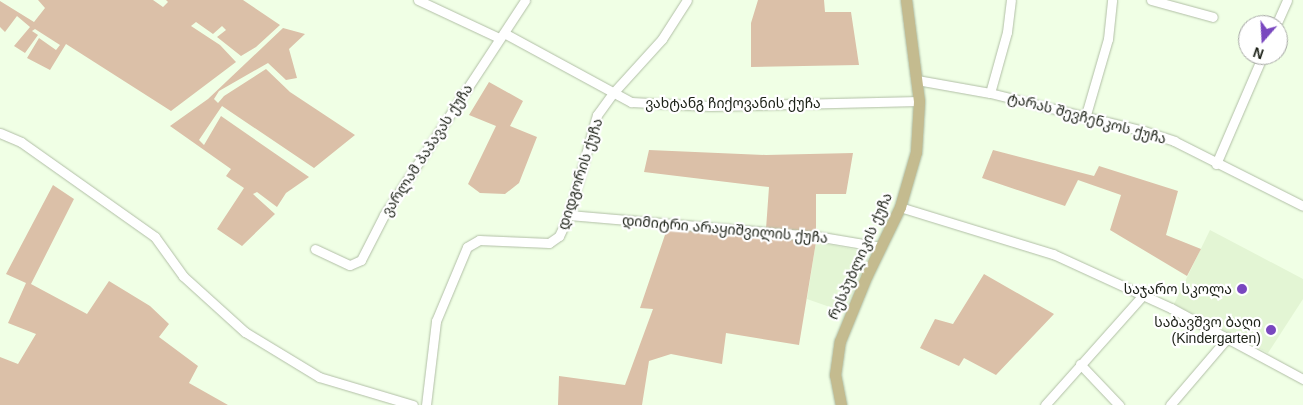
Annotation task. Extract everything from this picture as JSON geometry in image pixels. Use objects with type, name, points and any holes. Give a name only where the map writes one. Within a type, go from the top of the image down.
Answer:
[{"type":"main road","name":"რესპუბლიკის ქუჩა","points":[[841,405],[835,375],[840,340],[900,207],[916,152],[919,101],[906,0]]},
{"type":"street","name":"ვახტანგ ჩიქოვანის ქუჩა","points":[[418,0],[501,35],[631,102],[710,106],[919,101]]},
{"type":"street","name":"ვარლამ პაპავას ქუჩა","points":[[315,249],[350,266],[361,260],[384,215],[524,0]]},
{"type":"street","name":"დიდგორის ქუჩა","points":[[426,405],[436,321],[467,246],[479,240],[549,243],[559,236],[569,215],[592,128],[613,93],[662,39],[687,0]]},
{"type":"street","points":[[990,93],[1006,32],[1011,0]]},
{"type":"street","points":[[1085,118],[1108,39],[1112,0]]},
{"type":"street","points":[[1151,0],[1213,17]]},
{"type":"street","points":[[1280,15],[1287,0]]},
{"type":"street","points":[[1216,164],[1259,65]]},
{"type":"street","name":"ტარას შევჩენკოს ქუჩა","points":[[917,80],[990,93],[1174,141],[1216,164],[1303,206]]},
{"type":"street","points":[[0,133],[21,142],[155,237],[183,276],[246,332],[319,377],[413,405]]},
{"type":"street","points":[[900,207],[1053,254],[1228,337],[1303,380]]},
{"type":"street","name":"დიმიტრი არაყიშვილის ქუჩა","points":[[569,215],[816,236],[881,247]]},
{"type":"street","points":[[1045,405],[1142,295]]},
{"type":"street","points":[[1170,405],[1228,337]]},
{"type":"street","points":[[1080,364],[1119,405]]},
{"type":"shaded area","points":[[38,0],[153,0],[163,7],[168,2],[166,0],[243,0],[280,25],[256,47],[241,56],[217,37],[226,30],[222,26],[213,34],[196,22],[191,26],[220,45],[236,62],[171,111],[66,44],[50,70],[27,58],[39,38],[56,50],[60,45],[35,29],[32,31],[38,35],[25,53],[14,46],[30,27],[17,16],[5,32],[0,27],[0,1],[34,22],[45,8]]},
{"type":"shaded area","points":[[758,0],[824,0],[825,12],[851,12],[859,65],[751,67],[751,23]]},
{"type":"shaded area","points":[[283,28],[305,34],[289,49],[297,78],[286,80],[268,63],[219,91],[214,99],[218,103],[224,96],[266,69],[290,92],[355,135],[314,168],[222,106],[199,140],[204,145],[221,116],[309,177],[286,193],[277,207],[257,192],[253,194],[275,214],[242,246],[217,229],[244,188],[226,176],[231,169],[170,126],[208,99]]},
{"type":"shaded area","points":[[489,82],[523,101],[510,126],[537,137],[519,183],[505,194],[480,193],[468,184],[496,126],[469,115]]},
{"type":"shaded area","points":[[649,150],[766,155],[853,153],[846,194],[816,194],[816,232],[766,229],[769,187],[644,172]]},
{"type":"shaded area","points":[[993,150],[1094,176],[1099,166],[1178,191],[1166,235],[1201,249],[1187,276],[1110,230],[1121,195],[1078,180],[1065,206],[982,178]]},
{"type":"shaded area","points":[[53,185],[74,199],[31,284],[87,314],[109,281],[150,306],[169,324],[159,337],[198,366],[189,383],[228,405],[0,405],[0,357],[18,364],[36,334],[8,323],[26,283],[6,274]]},
{"type":"shaded area","points":[[667,229],[816,242],[799,345],[726,333],[722,364],[671,354],[649,361],[642,405],[558,405],[559,376],[625,385],[653,309],[640,308]]},
{"type":"shaded area","name":"საჯარო სკოლა","points":[[1210,230],[1303,279],[1303,299],[1268,353],[1174,304]]},
{"type":"shaded area","points":[[816,242],[868,252],[868,259],[844,312],[807,299]]},
{"type":"shaded area","points":[[984,274],[1054,314],[996,375],[964,358],[959,366],[920,348],[935,319],[953,324]]},
{"type":"place","name":"საჯარო სკოლა","points":[[1242,289]]},
{"type":"place","name":"საბავშვო ბაღი (Kindergarten)","points":[[1271,330]]}]
